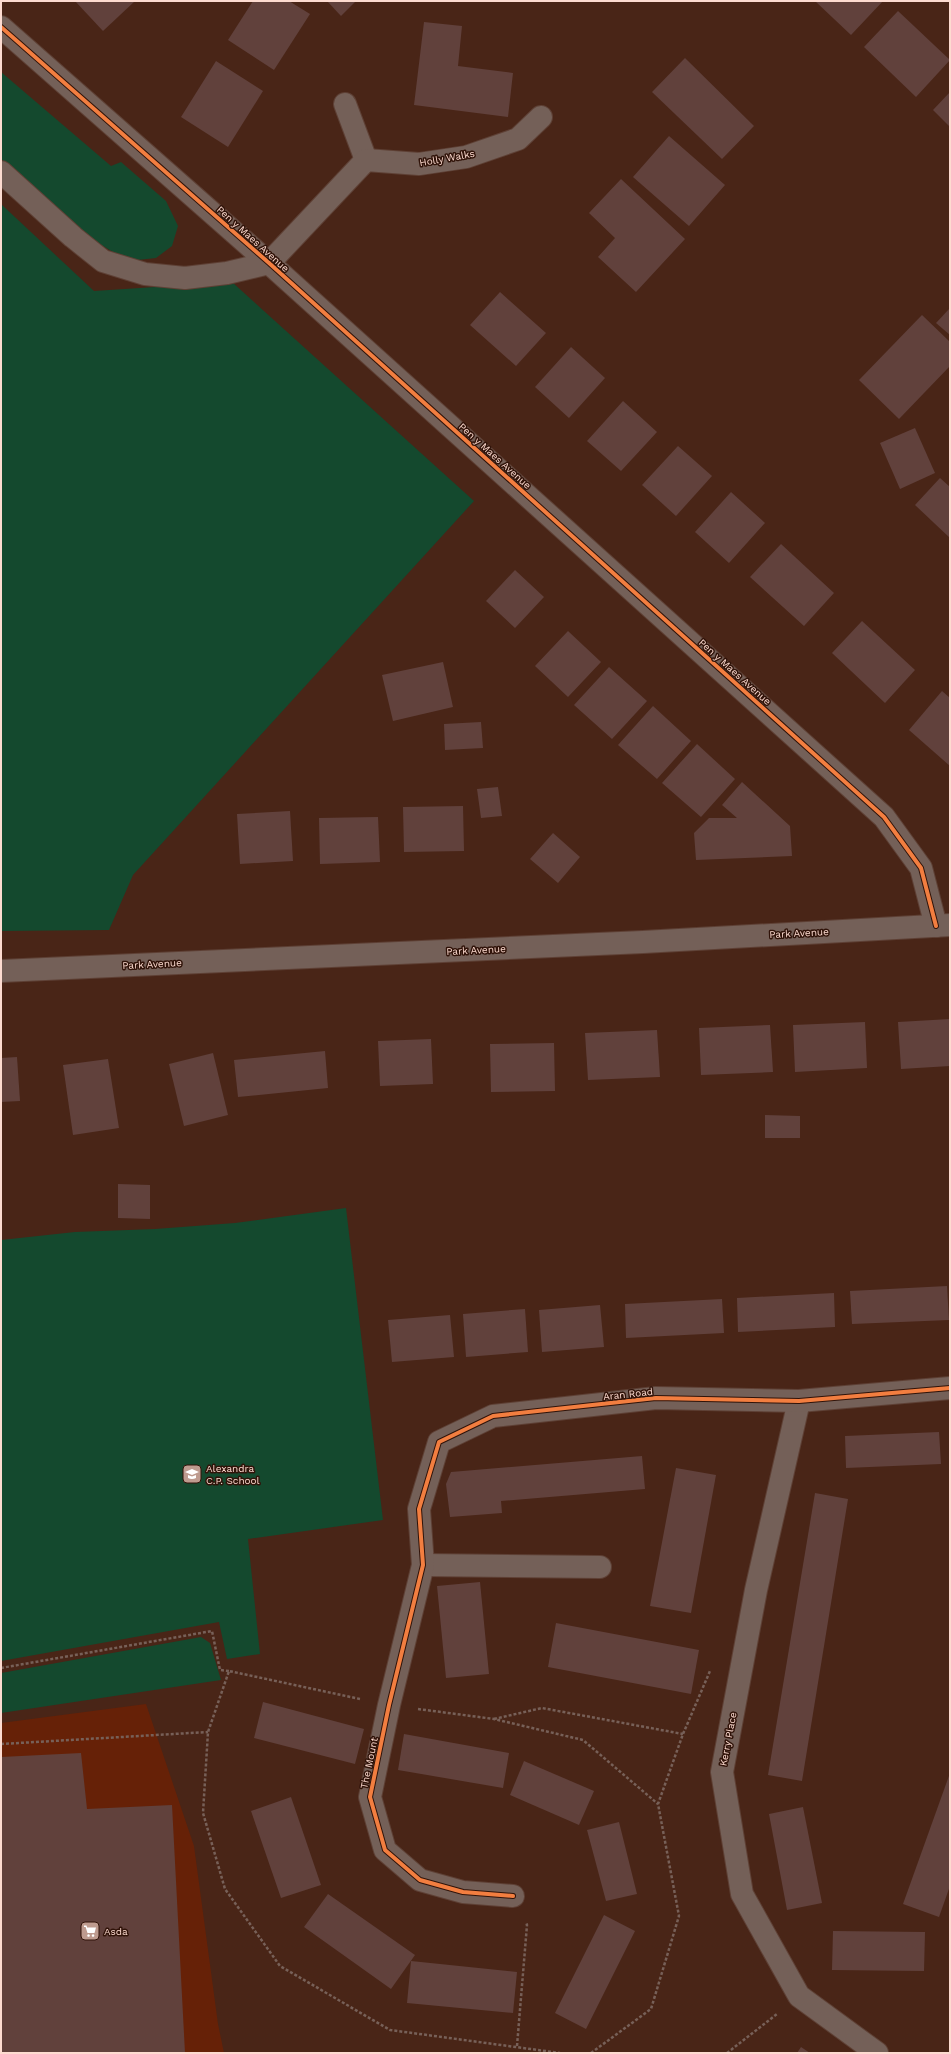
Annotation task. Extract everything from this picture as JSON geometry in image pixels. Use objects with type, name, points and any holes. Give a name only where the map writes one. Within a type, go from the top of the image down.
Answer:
[{"type":"street","name":"Pen y Maes Avenue","points":[[1,27],[269,263],[884,817],[921,868],[943,926]]},
{"type":"street","points":[[1,172],[73,237],[103,261],[145,274],[185,278],[228,273],[269,263],[366,160],[345,104]]},
{"type":"street","name":"Holly Walks","points":[[366,160],[419,164],[466,156],[518,139],[541,117]]},
{"type":"street","name":"Park Avenue","points":[[1,971],[635,943],[943,926]]},
{"type":"street","name":"Aran Road","points":[[423,1565],[419,1509],[440,1442],[493,1416],[656,1398],[800,1401],[950,1388]]},
{"type":"street","name":"Kerry Place","points":[[800,1401],[756,1590],[722,1772],[742,1894],[799,1996],[877,2053]]},
{"type":"street","points":[[423,1565],[600,1568]]},
{"type":"street","name":"The Mount","points":[[423,1565],[389,1705],[370,1797],[385,1850],[420,1880],[463,1892],[513,1896]]},
{"type":"path","points":[[1,1668],[212,1631],[220,1670],[229,1671]]},
{"type":"path","points":[[591,2053],[650,2009],[679,1916],[658,1804],[683,1734],[710,1670]]},
{"type":"path","points":[[494,1719],[542,1708],[683,1734]]},
{"type":"path","points":[[1,1744],[208,1732]]},
{"type":"path","points":[[513,1896],[527,1925],[518,2046]]},
{"type":"path","points":[[727,2053],[799,1996]]},
{"type":"shaded area","name":"Asda","points":[[146,1704],[194,1846],[218,2024],[224,2053],[1,2053],[1,1723]]},
{"type":"green space","points":[[1,72],[111,166],[121,162],[166,201],[178,226],[172,246],[156,258],[128,261],[88,237],[1,159]]},
{"type":"green space","points":[[1,204],[94,291],[232,282],[474,501],[133,875],[109,930],[1,931]]},
{"type":"green space","name":"Alexandra C.P. School","points":[[346,1208],[383,1520],[248,1539],[260,1654],[227,1659],[219,1622],[1,1661],[1,1240],[75,1232],[155,1229],[235,1223]]},
{"type":"green space","points":[[201,1637],[210,1643],[221,1680],[1,1713],[1,1673]]},
{"type":"building","points":[[75,1],[135,1],[103,31]]},
{"type":"building","points":[[253,1],[289,1],[310,14],[274,70],[228,40]]},
{"type":"building","points":[[327,1],[356,1],[341,16]]},
{"type":"building","points":[[815,1],[883,1],[851,35]]},
{"type":"building","points":[[898,11],[950,60],[916,97],[864,47]]},
{"type":"building","points":[[424,22],[462,26],[458,66],[513,73],[508,117],[414,105]]},
{"type":"building","points":[[685,58],[754,126],[722,159],[652,92]]},
{"type":"building","points":[[216,61],[263,91],[228,147],[181,117]]},
{"type":"building","points":[[950,92],[950,127],[933,110]]},
{"type":"building","points":[[669,136],[725,185],[689,226],[633,177]]},
{"type":"building","points":[[621,179],[685,239],[636,292],[598,257],[615,238],[589,213]]},
{"type":"building","points":[[500,292],[546,333],[516,366],[470,325]]},
{"type":"building","points":[[950,308],[950,335],[936,323]]},
{"type":"building","points":[[922,315],[950,342],[950,366],[899,419],[859,380]]},
{"type":"building","points":[[571,347],[605,378],[569,418],[535,387]]},
{"type":"building","points":[[623,401],[657,432],[621,471],[587,441]]},
{"type":"building","points":[[915,428],[935,473],[900,489],[880,443]]},
{"type":"building","points":[[678,446],[712,476],[676,516],[642,485]]},
{"type":"building","points":[[940,478],[950,487],[950,538],[915,505]]},
{"type":"building","points":[[731,492],[765,523],[729,563],[695,532]]},
{"type":"building","points":[[781,544],[834,593],[804,626],[750,577]]},
{"type":"building","points":[[515,570],[544,597],[515,628],[486,601]]},
{"type":"building","points":[[862,621],[915,670],[885,703],[832,653]]},
{"type":"building","points":[[568,631],[601,662],[568,697],[535,666]]},
{"type":"building","points":[[443,662],[453,707],[393,721],[382,675]]},
{"type":"building","points":[[609,667],[647,701],[612,739],[574,705]]},
{"type":"building","points":[[942,691],[950,698],[950,766],[909,730]]},
{"type":"building","points":[[653,706],[691,741],[657,779],[618,745]]},
{"type":"building","points":[[481,722],[483,748],[445,750],[444,724]]},
{"type":"building","points":[[697,744],[735,779],[701,817],[662,783]]},
{"type":"building","points":[[742,782],[790,826],[792,856],[696,860],[694,833],[709,818],[737,818],[722,805]]},
{"type":"building","points":[[498,787],[502,816],[481,818],[477,789]]},
{"type":"building","points":[[463,806],[464,851],[404,852],[403,807]]},
{"type":"building","points":[[290,811],[293,861],[240,864],[237,814]]},
{"type":"building","points":[[378,817],[380,862],[320,864],[319,818]]},
{"type":"building","points":[[553,833],[580,857],[558,883],[530,859]]},
{"type":"building","points":[[950,1019],[950,1066],[901,1069],[898,1022]]},
{"type":"building","points":[[865,1022],[867,1068],[795,1072],[793,1025]]},
{"type":"building","points":[[770,1025],[773,1072],[701,1075],[699,1028]]},
{"type":"building","points":[[657,1030],[660,1077],[588,1080],[585,1033]]},
{"type":"building","points":[[431,1039],[433,1084],[380,1086],[378,1041]]},
{"type":"building","points":[[554,1043],[555,1091],[491,1092],[490,1044]]},
{"type":"building","points":[[325,1051],[328,1088],[238,1097],[234,1060]]},
{"type":"building","points":[[213,1053],[228,1115],[184,1126],[169,1064]]},
{"type":"building","points":[[17,1057],[20,1101],[1,1102],[1,1058]]},
{"type":"building","points":[[108,1059],[119,1128],[73,1135],[63,1065]]},
{"type":"building","points":[[765,1115],[800,1116],[800,1138],[765,1138]]},
{"type":"building","points":[[118,1184],[150,1185],[150,1219],[118,1218]]},
{"type":"building","points":[[947,1286],[949,1320],[852,1324],[850,1291]]},
{"type":"building","points":[[834,1293],[835,1327],[738,1332],[737,1298]]},
{"type":"building","points":[[722,1299],[724,1333],[626,1338],[625,1304]]},
{"type":"building","points":[[600,1305],[604,1347],[542,1352],[539,1310]]},
{"type":"building","points":[[525,1309],[528,1352],[466,1357],[463,1314]]},
{"type":"building","points":[[450,1315],[454,1357],[392,1362],[388,1320]]},
{"type":"building","points":[[939,1432],[941,1464],[846,1468],[845,1436]]},
{"type":"building","points":[[642,1456],[645,1489],[501,1501],[502,1513],[450,1517],[446,1484],[451,1472]]},
{"type":"building","points":[[676,1468],[716,1475],[691,1613],[650,1606]]},
{"type":"building","points":[[815,1493],[848,1499],[802,1781],[768,1775]]},
{"type":"building","points":[[480,1582],[489,1674],[446,1678],[437,1586]]},
{"type":"building","points":[[556,1623],[699,1650],[691,1694],[548,1667]]},
{"type":"building","points":[[263,1702],[364,1729],[355,1764],[254,1738]]},
{"type":"building","points":[[404,1734],[509,1753],[503,1788],[398,1770]]},
{"type":"building","name":"Asda","points":[[81,1753],[87,1809],[172,1805],[185,2053],[1,2053],[1,1757]]},
{"type":"building","points":[[524,1761],[594,1791],[579,1825],[510,1795]]},
{"type":"building","points":[[950,1773],[950,1886],[939,1917],[903,1904]]},
{"type":"building","points":[[291,1797],[321,1885],[281,1898],[251,1811]]},
{"type":"building","points":[[803,1807],[822,1903],[787,1910],[769,1814]]},
{"type":"building","points":[[619,1822],[637,1894],[606,1901],[587,1830]]},
{"type":"building","points":[[328,1894],[415,1955],[391,1989],[304,1927]]},
{"type":"building","points":[[604,1915],[635,1931],[586,2029],[555,2013]]},
{"type":"building","points":[[833,1931],[925,1932],[924,1971],[832,1970]]},
{"type":"building","points":[[411,1961],[517,1972],[513,2013],[407,2003]]},
{"type":"building","points":[[801,2047],[810,2053],[797,2053]]},
{"type":"cycle path","points":[[1,27],[269,263],[884,817],[921,868],[936,926]]},
{"type":"cycle path","points":[[513,1896],[463,1892],[420,1880],[385,1850],[370,1797],[389,1705],[423,1565],[419,1509],[439,1442],[493,1416],[656,1398],[799,1401],[950,1388]]},
{"type":"place","name":"Alexandra C.P. School","points":[[192,1474]]},
{"type":"place","name":"Asda","points":[[90,1931]]}]
